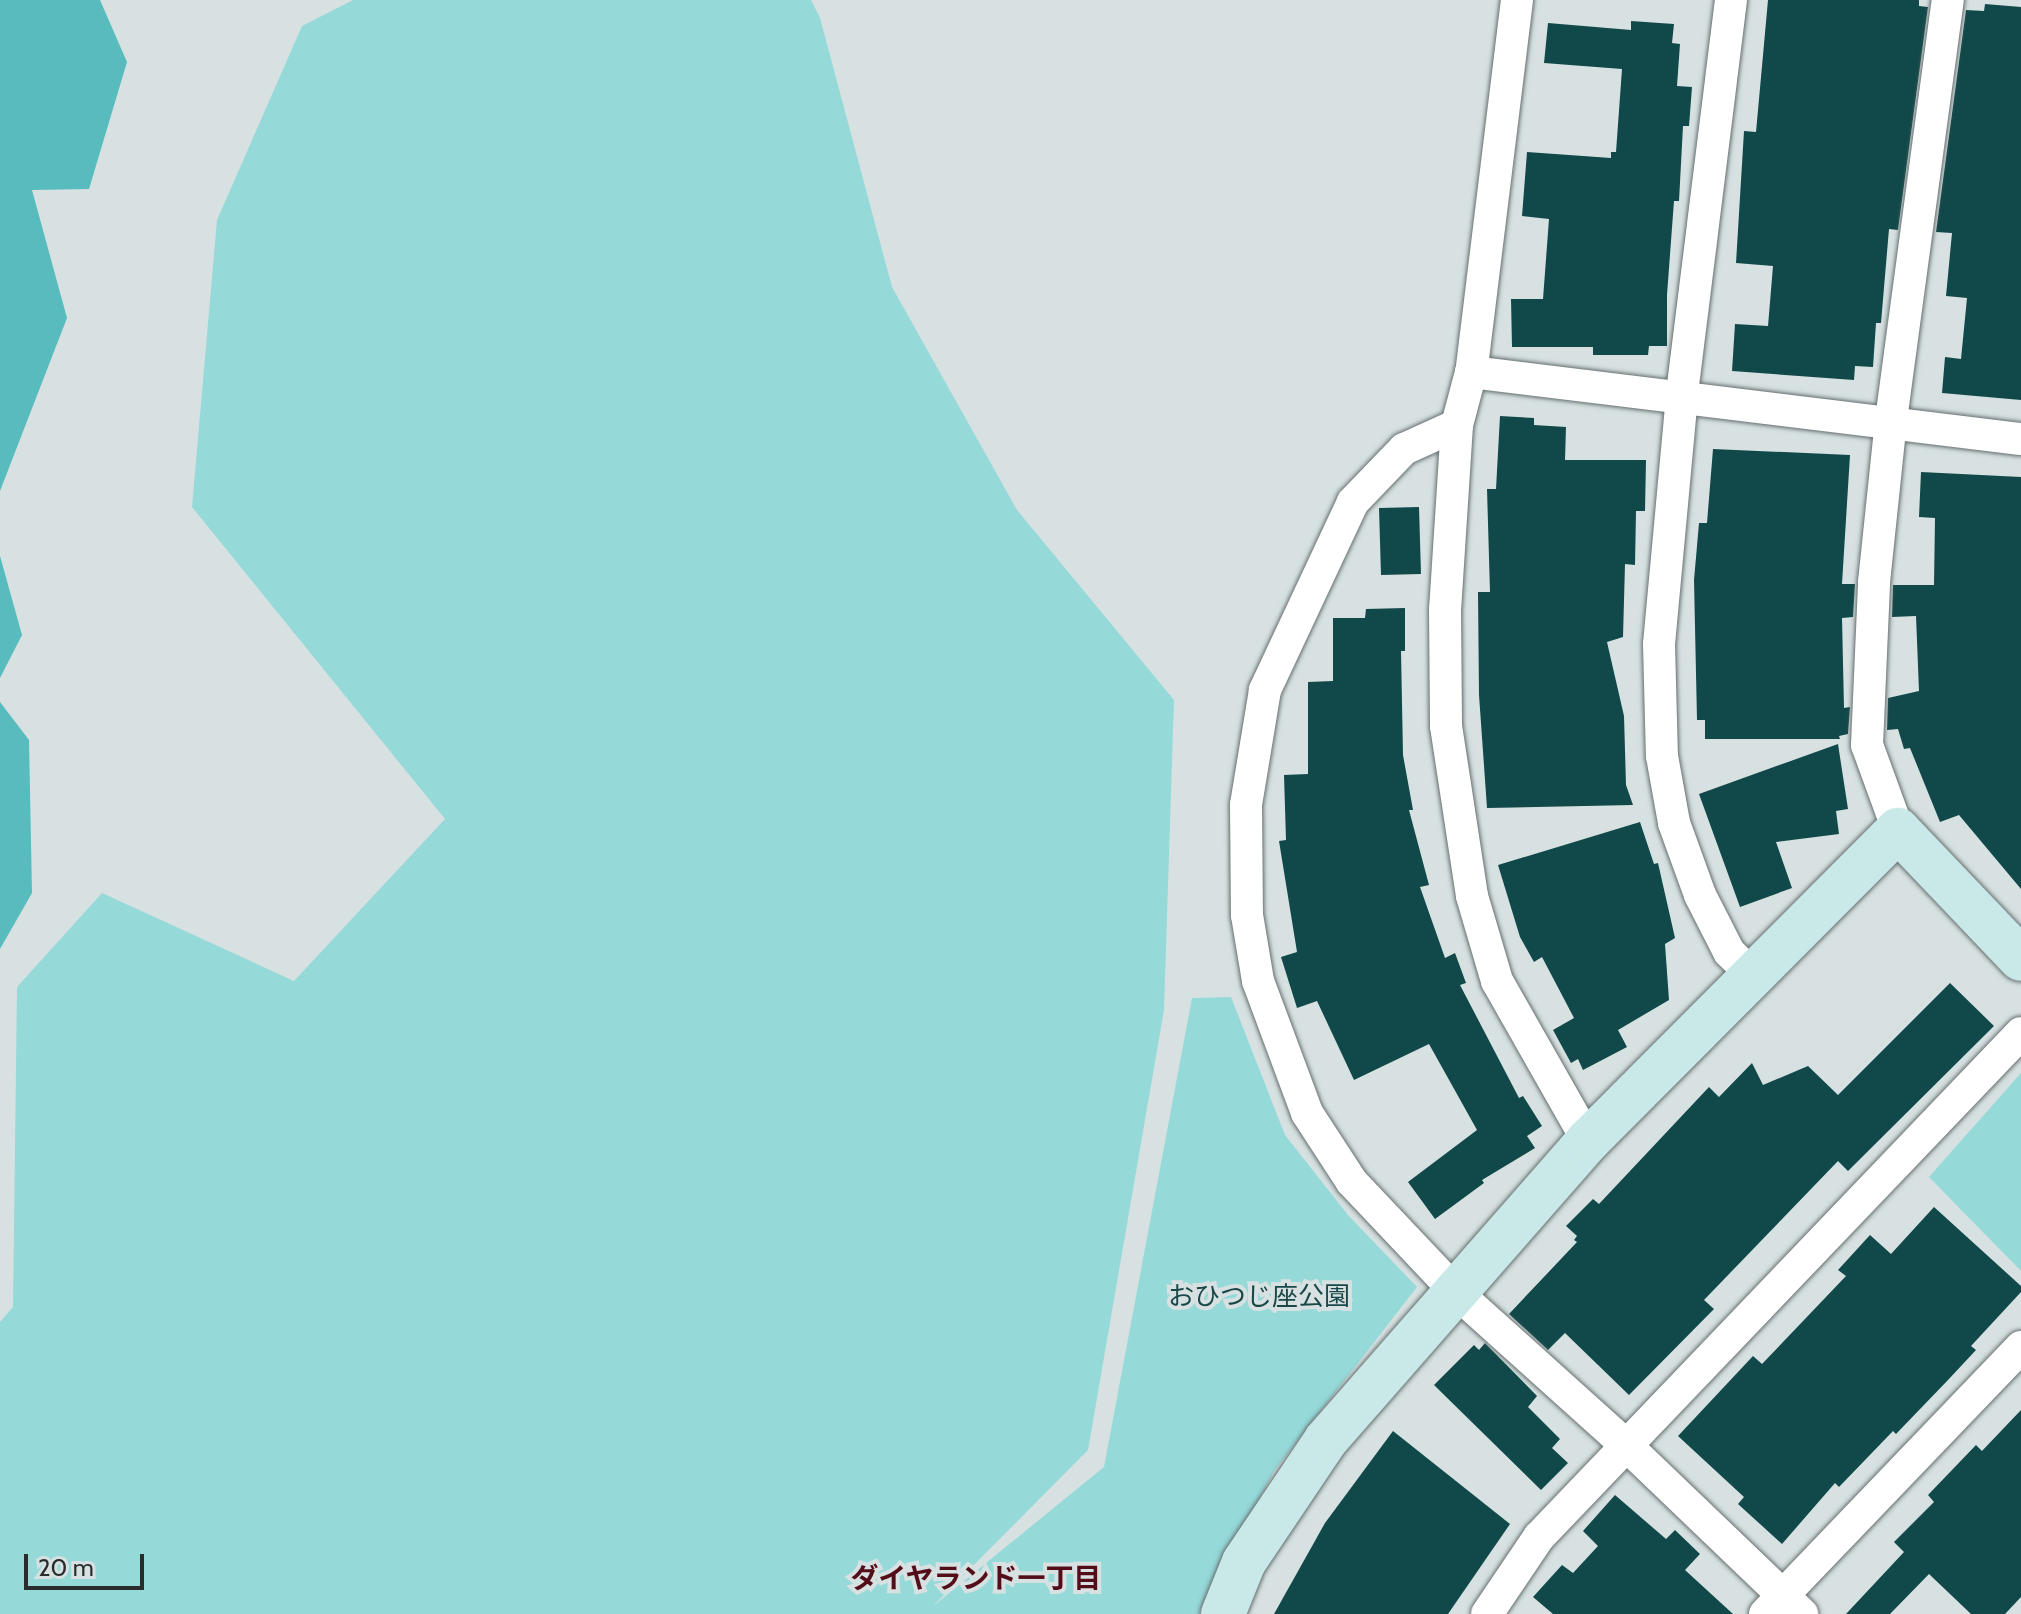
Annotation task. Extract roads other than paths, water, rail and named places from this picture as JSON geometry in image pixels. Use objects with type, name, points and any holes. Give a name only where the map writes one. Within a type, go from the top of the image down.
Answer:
[{"type":"street","points":[[1517,0],[1471,372],[1457,425],[1445,609],[1446,726],[1472,896],[1497,981],[1588,1141]]},
{"type":"street","points":[[1731,0],[1682,396],[1659,644],[1662,756],[1674,823],[1700,895],[1729,952],[1753,975]]},
{"type":"street","points":[[1948,0],[1891,420],[1874,582],[1867,745],[1898,830],[2021,959]]},
{"type":"street","points":[[1471,372],[1891,420],[2021,439]]},
{"type":"street","points":[[1457,425],[1404,449],[1353,502],[1265,690],[1246,805],[1247,915],[1258,981],[1307,1113],[1352,1182],[1457,1293],[1627,1446],[1783,1607],[2021,1347]]},
{"type":"street","points":[[1223,1614],[1244,1562],[1326,1440],[1588,1141],[1898,830]]},
{"type":"street","points":[[1487,1614],[1539,1537],[2021,1033]]},
{"type":"district","name":"ダイヤランド一丁目","points":[[976,1578]]},
{"type":"park label","name":"おひつじ座公園","points":[[1259,1297]]}]
